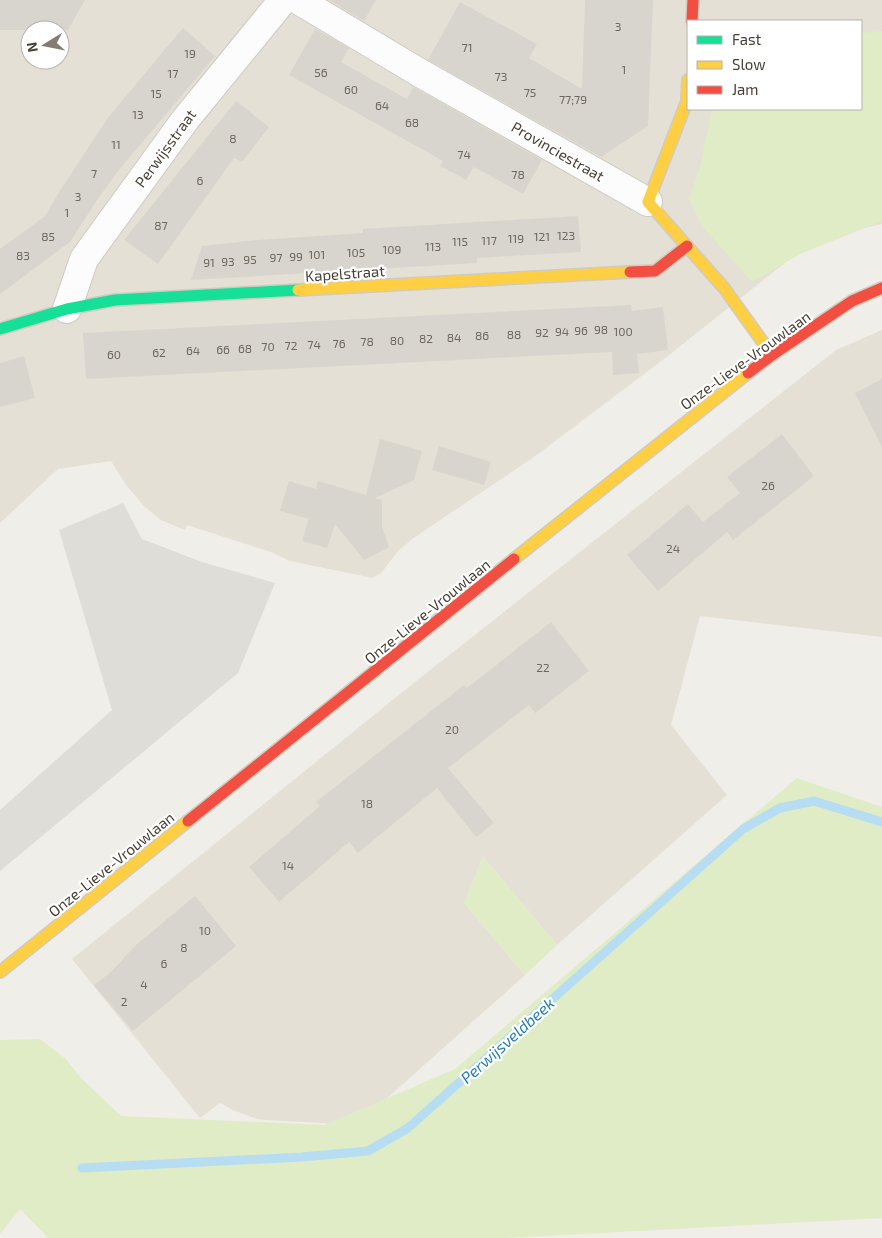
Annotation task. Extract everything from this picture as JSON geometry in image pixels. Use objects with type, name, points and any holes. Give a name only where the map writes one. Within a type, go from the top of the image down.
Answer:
[{"type":"main road","points":[[692,20],[693,0]]},
{"type":"main road","points":[[648,202],[687,101]]},
{"type":"main road","name":"Provinciestraat","points":[[648,202],[724,288],[772,356]]},
{"type":"main road","name":"Kapelstraat","points":[[0,329],[67,309],[115,300],[656,271],[687,246]]},
{"type":"main road","name":"Onze-Lieve-Vrouwlaan","points":[[0,972],[654,447],[772,356],[852,300],[882,288]]},
{"type":"street","name":"Perwijsstraat","points":[[67,309],[84,260],[185,120],[283,0]]},
{"type":"street","name":"Provinciestraat","points":[[298,0],[648,202]]},
{"type":"shaded area","points":[[0,0],[882,0],[882,224],[815,239],[664,359],[534,457],[415,537],[398,551],[382,572],[373,578],[290,561],[271,552],[187,525],[185,530],[161,520],[144,506],[126,485],[111,461],[58,469],[0,523]]},
{"type":"shaded area","points":[[882,330],[882,637],[700,616],[671,725],[727,795],[557,945],[483,857],[464,903],[525,975],[357,1125],[257,1119],[220,1103],[200,1118],[72,959],[410,686],[836,350]]},
{"type":"shaded area","points":[[123,503],[142,539],[202,562],[275,583],[238,673],[0,871],[0,810],[112,710],[59,530]]},
{"type":"green space","points":[[882,31],[882,221],[800,254],[752,282],[702,226],[689,199],[700,167],[712,110],[862,110],[862,33]]},
{"type":"green space","points":[[797,778],[882,807],[882,1218],[506,1238],[48,1238],[20,1209],[0,1234],[0,1040],[40,1039],[66,1059],[81,1078],[121,1116],[325,1125],[455,1069]]},
{"type":"green space","points":[[483,857],[557,945],[525,975],[464,903]]},
{"type":"building","points":[[0,0],[85,0],[70,26],[70,20],[20,20],[20,30],[0,30]]},
{"type":"building","points":[[331,0],[376,0],[364,21]]},
{"type":"building","points":[[585,0],[653,0],[648,126],[601,157],[428,60],[460,2],[537,44],[529,58],[582,89]]},
{"type":"building","points":[[183,28],[215,56],[119,170],[70,242],[0,294],[0,249],[45,216],[107,119]]},
{"type":"building","points":[[315,29],[349,48],[341,62],[407,99],[413,87],[542,160],[523,194],[474,167],[466,180],[440,166],[443,161],[289,75]]},
{"type":"building","points":[[236,101],[269,127],[242,162],[234,158],[158,264],[124,240]]},
{"type":"building","points":[[578,216],[581,252],[477,258],[477,263],[191,280],[202,246],[257,240],[363,233],[363,229]]},
{"type":"building","points":[[631,305],[632,311],[663,307],[668,350],[637,354],[639,373],[613,375],[612,352],[86,379],[83,333]]},
{"type":"building","points":[[24,356],[35,398],[0,407],[0,363]]},
{"type":"building","points":[[882,379],[882,447],[855,393]]},
{"type":"building","points":[[782,434],[814,476],[733,540],[727,532],[658,591],[627,555],[688,504],[703,522],[740,493],[727,477]]},
{"type":"building","points":[[380,439],[422,451],[414,480],[375,498],[382,500],[382,527],[389,547],[364,560],[335,524],[327,548],[302,541],[309,519],[280,511],[289,481],[316,489],[318,481],[366,495]]},
{"type":"building","points":[[439,446],[491,462],[484,485],[432,470]]},
{"type":"building","points":[[551,622],[589,671],[535,713],[529,705],[448,768],[494,823],[476,837],[437,788],[358,853],[349,842],[279,902],[249,867],[320,806],[316,802],[464,685],[467,688]]},
{"type":"building","points":[[195,896],[236,946],[133,1031],[94,985],[111,972],[135,946]]},
{"type":"waterway","name":"Perwijsveldbeek","points":[[82,1168],[302,1157],[368,1151],[408,1128],[743,829],[780,808],[814,801],[882,822]]},
{"type":"traffic: fast","points":[[0,329],[67,309],[115,300],[298,290]]},
{"type":"traffic: slow","points":[[687,101],[648,202],[724,288],[772,355]]},
{"type":"traffic: slow","points":[[298,290],[630,272]]},
{"type":"traffic: slow","points":[[514,559],[748,373]]},
{"type":"traffic: slow","points":[[0,972],[188,821]]},
{"type":"traffic: jam","points":[[692,20],[693,0]]},
{"type":"traffic: jam","points":[[630,272],[655,271],[687,246]]},
{"type":"traffic: jam","points":[[748,373],[852,301],[882,288]]},
{"type":"traffic: jam","points":[[188,821],[514,559]]}]
